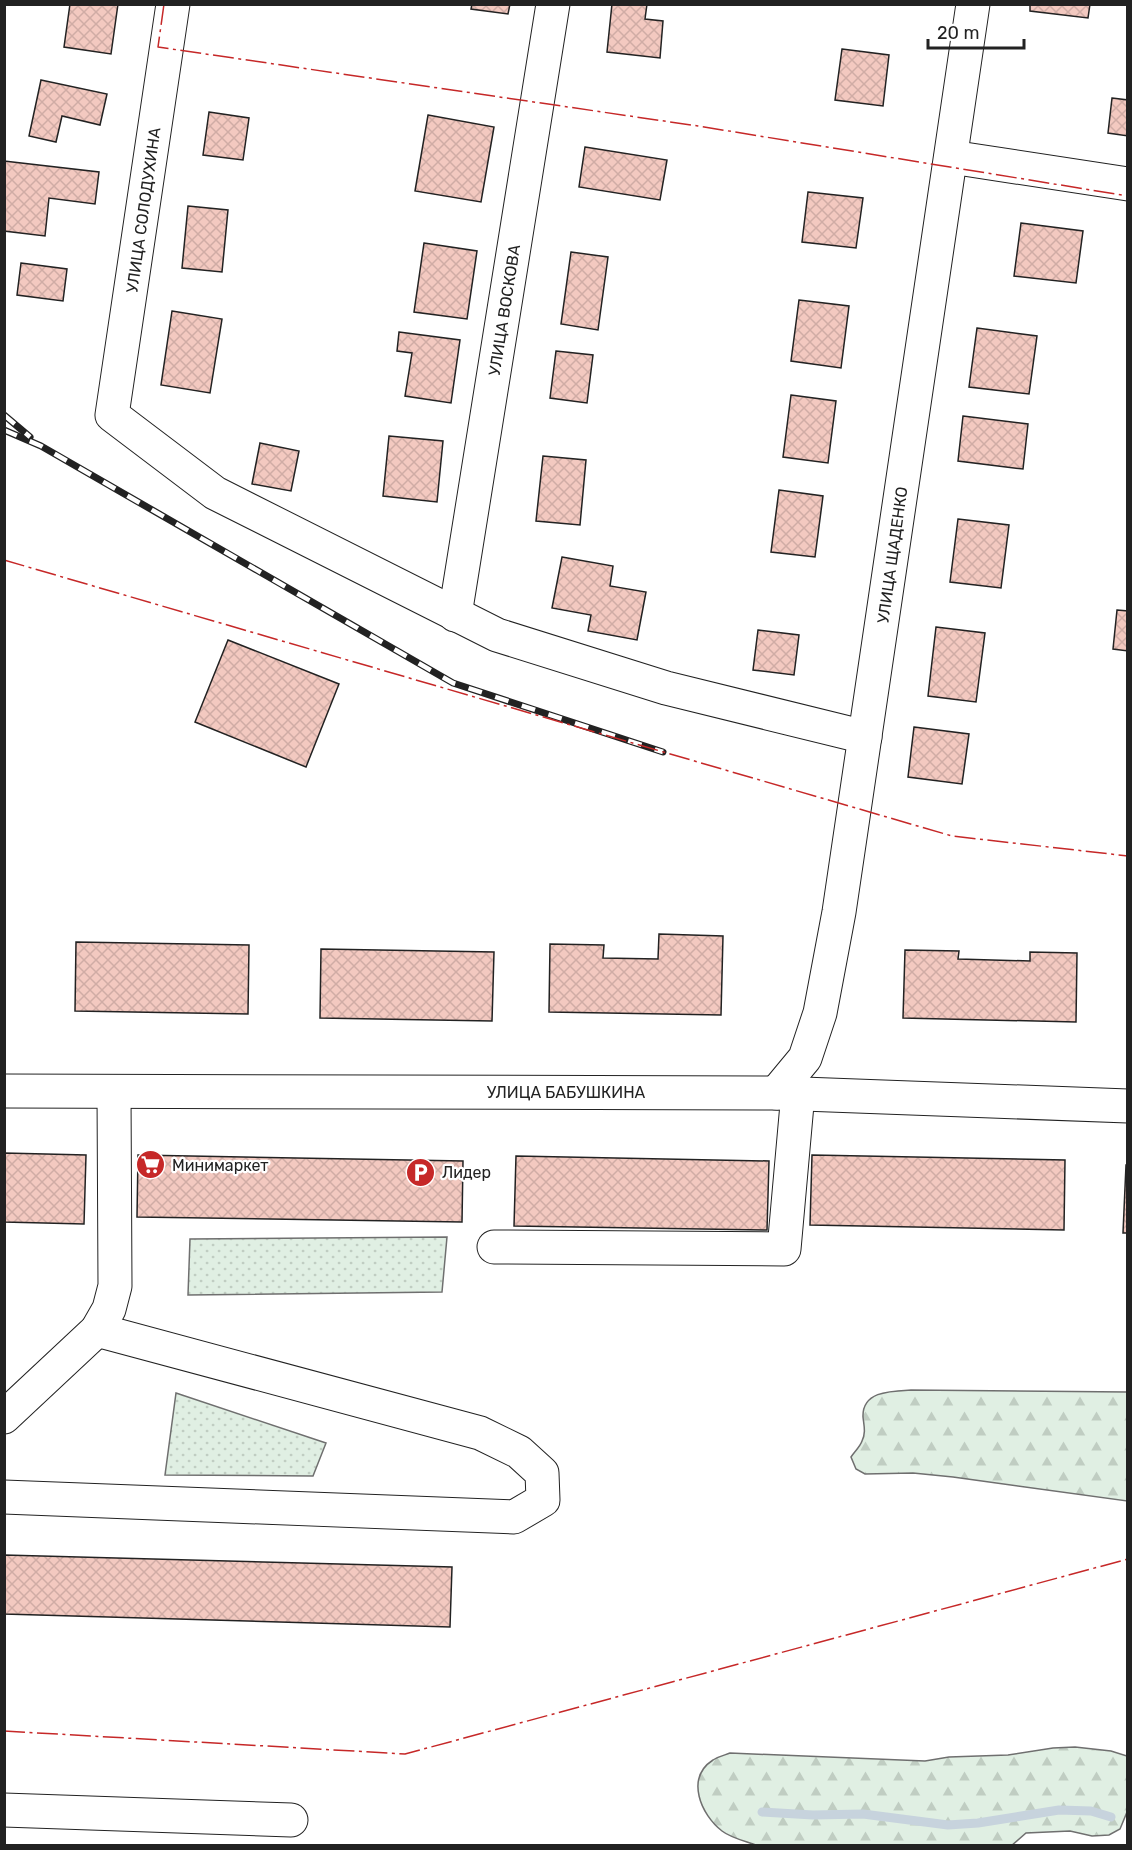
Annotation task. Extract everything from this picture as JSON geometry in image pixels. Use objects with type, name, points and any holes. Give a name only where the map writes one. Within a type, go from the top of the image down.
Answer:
[{"type":"street","name":"УЛИЦА СОЛОДУХИНА","points":[[173,4],[112,415],[215,493],[456,615]]},
{"type":"street","name":"УЛИЦА ВОСКОВА","points":[[456,615],[553,4]]},
{"type":"street","name":"УЛИЦА ЩАДЕНКО","points":[[787,1093],[805,1058],[820,1013],[839,912],[973,4]]},
{"type":"street","points":[[951,157],[1128,184]]},
{"type":"street","points":[[456,615],[497,635],[666,688],[865,736]]},
{"type":"street","name":"УЛИЦА БАБУШКИНА","points":[[4,1091],[787,1093],[1128,1106]]},
{"type":"street","points":[[4,1417],[97,1330],[109,1310],[114,1286],[114,1092]]},
{"type":"street","points":[[494,1247],[784,1250],[787,1093]]},
{"type":"street","points":[[4,1497],[514,1517],[543,1500],[542,1473],[519,1452],[480,1433],[97,1330]]},
{"type":"street","points":[[4,1810],[291,1820]]},
{"type":"green space","points":[[447,1237],[442,1292],[188,1295],[190,1239]]},
{"type":"green space","points":[[911,1390],[1127,1392],[1127,1501],[953,1477],[913,1473],[865,1474],[856,1469],[851,1457],[863,1438],[864,1408],[867,1402],[879,1394]]},
{"type":"green space","points":[[176,1393],[326,1443],[313,1476],[165,1475]]},
{"type":"green space","points":[[1075,1747],[1111,1751],[1127,1756],[1127,1812],[1120,1829],[1109,1835],[1092,1836],[1070,1831],[1026,1833],[1011,1846],[756,1845],[722,1831],[708,1816],[699,1796],[698,1786],[704,1768],[715,1759],[730,1753],[925,1761]]},
{"type":"building","points":[[70,4],[118,4],[111,54],[64,47]]},
{"type":"building","points":[[472,4],[510,4],[508,14],[471,9]]},
{"type":"building","points":[[612,4],[647,4],[645,19],[663,21],[660,58],[607,52]]},
{"type":"building","points":[[1030,4],[1090,4],[1088,18],[1030,11]]},
{"type":"building","points":[[842,49],[889,55],[883,106],[835,100]]},
{"type":"building","points":[[41,80],[107,94],[100,125],[62,116],[56,142],[29,136]]},
{"type":"building","points":[[1112,98],[1128,100],[1128,136],[1108,133]]},
{"type":"building","points":[[209,112],[249,118],[243,160],[203,155]]},
{"type":"building","points":[[428,115],[494,127],[481,202],[415,191]]},
{"type":"building","points":[[585,147],[667,160],[660,200],[579,187]]},
{"type":"building","points":[[4,161],[99,172],[95,204],[49,198],[45,236],[4,231]]},
{"type":"building","points":[[808,192],[863,198],[856,248],[802,242]]},
{"type":"building","points":[[188,206],[228,210],[222,272],[182,268]]},
{"type":"building","points":[[1021,223],[1083,231],[1076,283],[1014,276]]},
{"type":"building","points":[[424,243],[477,251],[467,319],[414,312]]},
{"type":"building","points":[[571,252],[608,257],[598,330],[561,324]]},
{"type":"building","points":[[21,263],[67,269],[63,301],[17,295]]},
{"type":"building","points":[[799,300],[849,306],[841,368],[791,361]]},
{"type":"building","points":[[172,311],[222,319],[210,393],[161,385]]},
{"type":"building","points":[[977,328],[1037,336],[1029,394],[969,387]]},
{"type":"building","points":[[399,332],[460,340],[451,403],[405,396],[412,353],[397,351]]},
{"type":"building","points":[[556,351],[593,355],[587,403],[550,398]]},
{"type":"building","points":[[791,395],[836,401],[828,463],[783,457]]},
{"type":"building","points":[[963,416],[1028,424],[1023,469],[958,461]]},
{"type":"building","points":[[389,436],[443,441],[437,502],[383,496]]},
{"type":"building","points":[[260,443],[299,451],[291,491],[252,484]]},
{"type":"building","points":[[543,456],[586,460],[580,525],[536,521]]},
{"type":"building","points":[[779,490],[823,496],[815,557],[771,552]]},
{"type":"building","points":[[958,519],[1009,525],[1001,588],[950,582]]},
{"type":"building","points":[[562,557],[613,566],[610,586],[646,592],[637,640],[588,631],[591,615],[552,608]]},
{"type":"building","points":[[1117,610],[1128,611],[1128,651],[1113,649]]},
{"type":"building","points":[[936,627],[985,633],[976,702],[928,696]]},
{"type":"building","points":[[758,630],[799,635],[794,675],[753,670]]},
{"type":"building","points":[[228,640],[339,684],[306,767],[195,722]]},
{"type":"building","points":[[914,727],[969,734],[962,784],[908,777]]},
{"type":"building","points":[[659,934],[723,936],[721,1015],[549,1012],[550,944],[604,945],[603,958],[658,959]]},
{"type":"building","points":[[76,942],[249,945],[248,1014],[75,1011]]},
{"type":"building","points":[[321,949],[494,952],[492,1021],[320,1018]]},
{"type":"building","points":[[905,950],[959,951],[958,959],[1030,961],[1030,952],[1077,953],[1076,1022],[903,1018]]},
{"type":"building","points":[[4,1153],[86,1155],[84,1224],[4,1222]]},
{"type":"building","points":[[138,1155],[463,1161],[462,1222],[137,1217]]},
{"type":"building","points":[[812,1155],[1065,1160],[1064,1230],[810,1225]]},
{"type":"building","points":[[516,1156],[769,1161],[767,1230],[514,1226]]},
{"type":"building","points":[[1126,1165],[1128,1165],[1128,1233],[1123,1233]]},
{"type":"building","points":[[4,1555],[452,1567],[450,1627],[4,1614]]},
{"type":"waterway","points":[[762,1812],[813,1815],[863,1814],[948,1825],[978,1823],[1059,1810],[1091,1811],[1111,1817]]},
{"type":"railway","points":[[4,415],[30,437]]},
{"type":"railway","points":[[4,430],[41,446],[453,683],[663,752]]},
{"type":"power","points":[[164,4],[158,47],[698,126],[1128,196]]},
{"type":"power","points":[[4,560],[952,836],[1128,856]]},
{"type":"power","points":[[4,1731],[405,1754],[1128,1559]]},
{"type":"place","name":"Минимаркет","points":[[151,1165]]},
{"type":"place","name":"Лидер","points":[[421,1172]]}]
